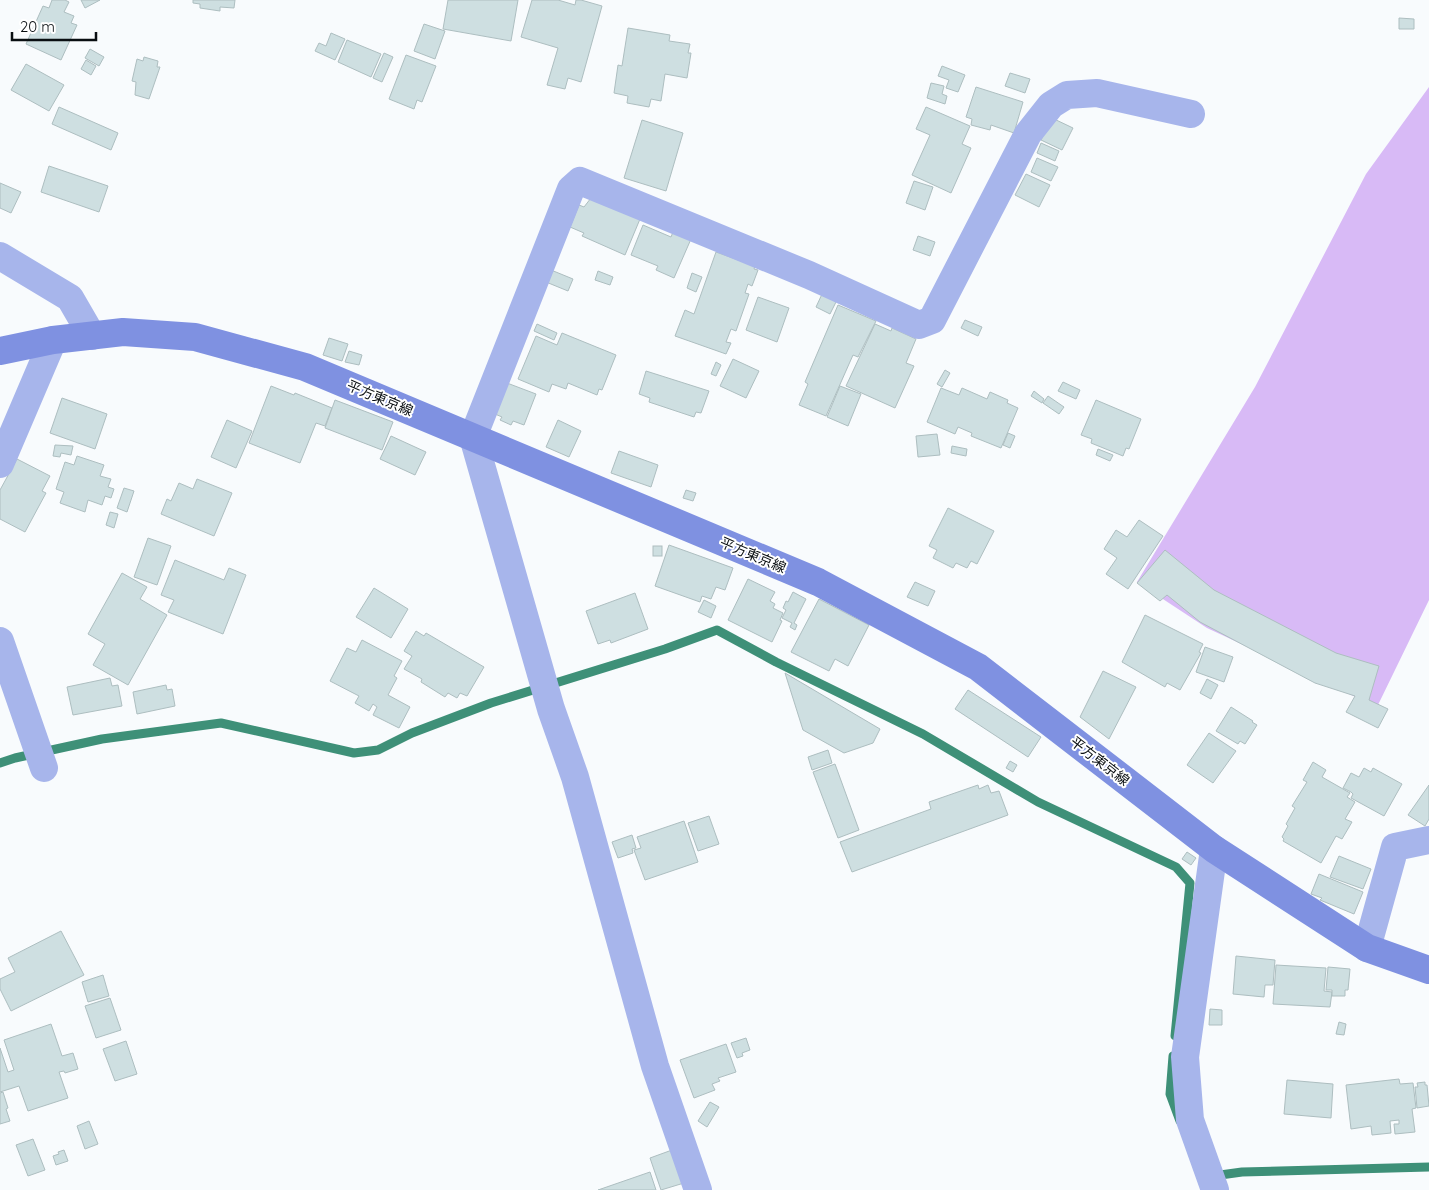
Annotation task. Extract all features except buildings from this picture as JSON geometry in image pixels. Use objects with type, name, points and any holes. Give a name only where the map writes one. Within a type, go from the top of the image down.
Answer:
[{"type":"main road","name":"平方東京線","points":[[0,351],[53,340],[123,332],[195,337],[305,367],[818,582],[978,666],[1214,849],[1366,948],[1429,970]]},
{"type":"street","points":[[698,1190],[655,1066],[575,777],[552,709],[473,437],[571,189],[580,181],[809,276],[919,325],[932,320],[1028,134],[1051,105],[1066,95],[1097,93],[1191,114]]},
{"type":"street","points":[[0,256],[70,298],[92,336]]},
{"type":"street","points":[[0,464],[53,340]]},
{"type":"street","points":[[0,641],[44,768]]},
{"type":"street","points":[[1366,948],[1395,847],[1429,840]]},
{"type":"street","points":[[1214,849],[1185,1057],[1190,1120],[1215,1190]]},
{"type":"shaded area","points":[[1429,87],[1429,600],[1377,707],[1207,628],[1137,582],[1255,387],[1366,174]]},
{"type":"waterway","points":[[0,763],[102,739],[221,723],[354,753],[378,750],[412,733],[491,703],[665,649],[717,630],[776,662],[923,734],[1038,802],[1176,867],[1190,883],[1175,1036]]},
{"type":"waterway","points":[[1173,1056],[1170,1094],[1180,1121]]},
{"type":"waterway","points":[[1213,1176],[1242,1172],[1429,1167]]}]
